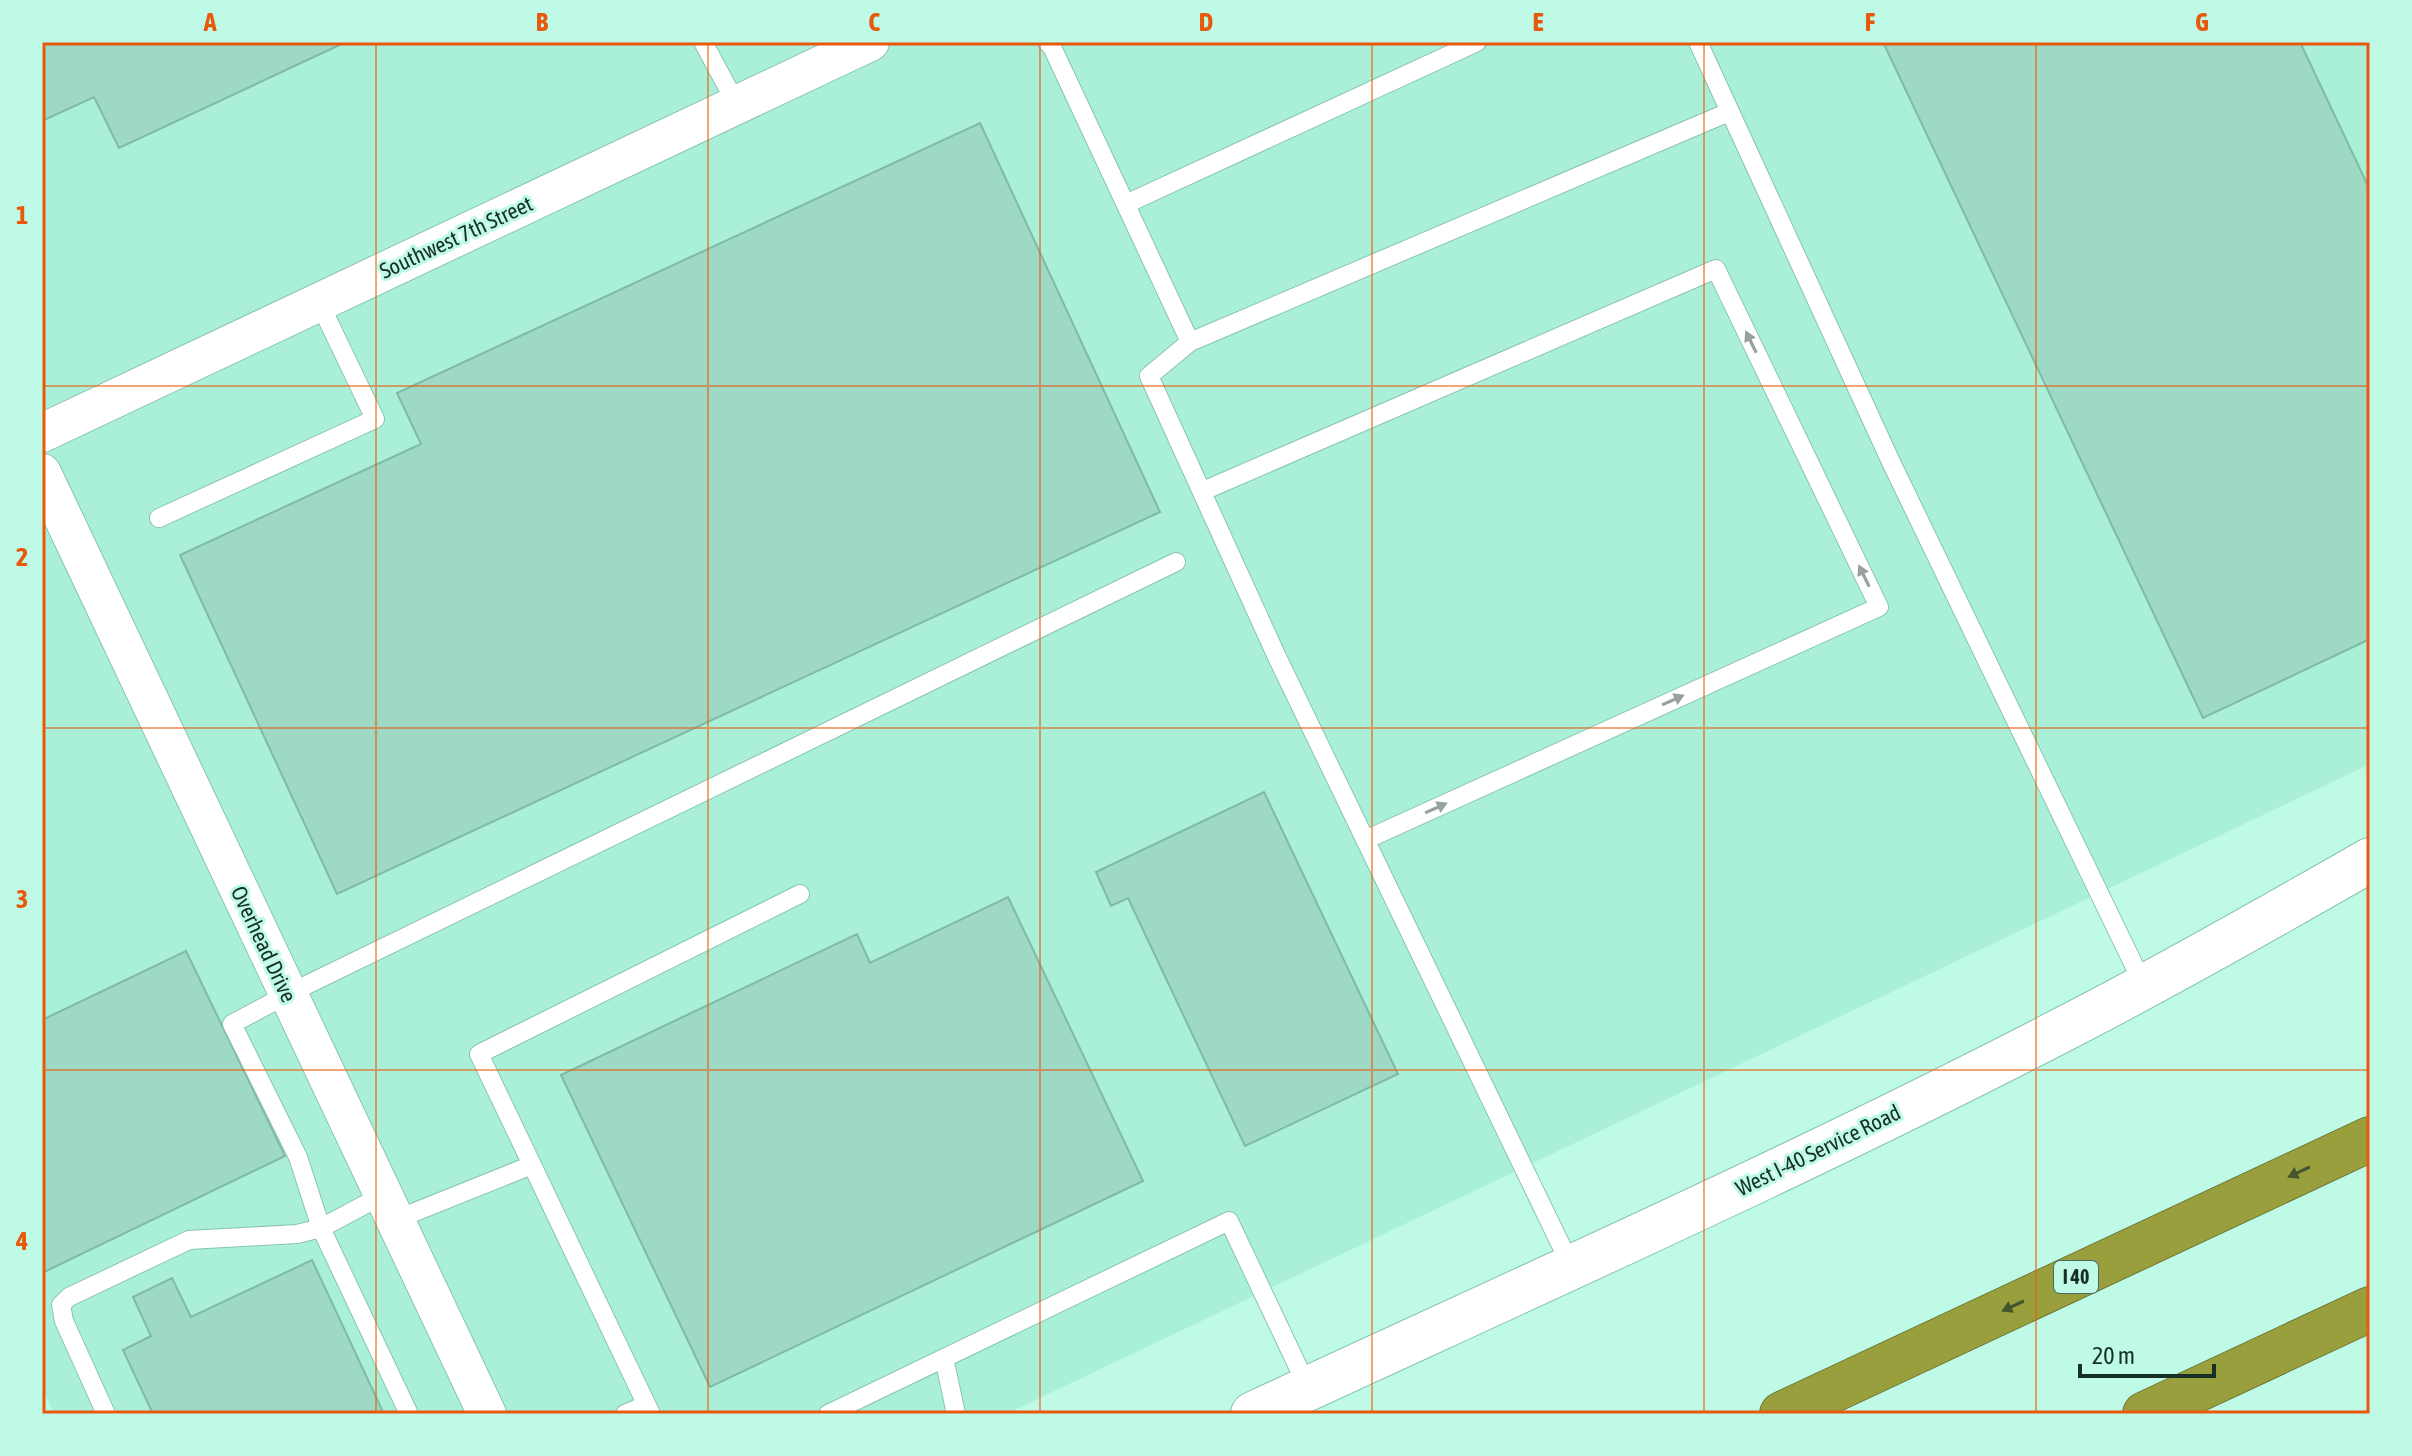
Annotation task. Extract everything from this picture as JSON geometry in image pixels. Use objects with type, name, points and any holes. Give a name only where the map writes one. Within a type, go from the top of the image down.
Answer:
[{"type":"highway","name":"I 40","points":[[1782,1414],[2370,1139]]},
{"type":"highway","points":[[2145,1414],[2370,1309]]},
{"type":"street","name":"Southwest 7th Street","points":[[42,433],[870,42]]},
{"type":"street","name":"Overhead Drive","points":[[42,473],[487,1414]]},
{"type":"street","name":"West I-40 Service Road","points":[[1253,1414],[1814,1153],[2144,986],[2370,860]]},
{"type":"lane","points":[[703,42],[737,105]]},
{"type":"lane","points":[[1047,42],[1190,342]]},
{"type":"lane","points":[[1126,204],[1477,42]]},
{"type":"lane","points":[[1698,42],[1891,462],[2144,986]]},
{"type":"lane","points":[[1571,1266],[1277,657],[1149,376],[1190,342],[1729,112]]},
{"type":"lane","points":[[1203,491],[1716,269],[1879,607],[1365,840]]},
{"type":"lane","points":[[159,518],[375,419],[319,302]]},
{"type":"lane","points":[[409,1414],[321,1228],[298,1157],[232,1024],[1176,562]]},
{"type":"lane","points":[[625,1414],[648,1409],[479,1054],[800,894]]},
{"type":"lane","points":[[106,1414],[64,1321],[61,1305],[69,1297],[189,1240],[297,1234],[532,1165]]},
{"type":"lane","points":[[828,1414],[1229,1221],[1308,1388]]},
{"type":"lane","points":[[944,1358],[956,1414]]},
{"type":"shaded area","points":[[42,42],[2370,42],[2370,764],[1006,1414],[54,1414],[42,1388]]},
{"type":"building","points":[[42,42],[346,42],[119,148],[94,97],[42,121]]},
{"type":"building","points":[[1883,42],[2300,42],[2370,190],[2370,639],[2203,718]]},
{"type":"building","points":[[980,123],[1160,512],[337,894],[180,555],[421,444],[397,393]]},
{"type":"building","points":[[1264,792],[1398,1074],[1245,1146],[1128,898],[1111,906],[1096,872]]},
{"type":"building","points":[[1008,897],[1143,1181],[710,1387],[561,1075],[857,934],[870,963]]},
{"type":"building","points":[[186,951],[285,1156],[42,1273],[42,1014],[44,1019]]},
{"type":"building","points":[[312,1260],[384,1414],[153,1414],[123,1350],[151,1336],[133,1297],[172,1278],[191,1317]]}]
